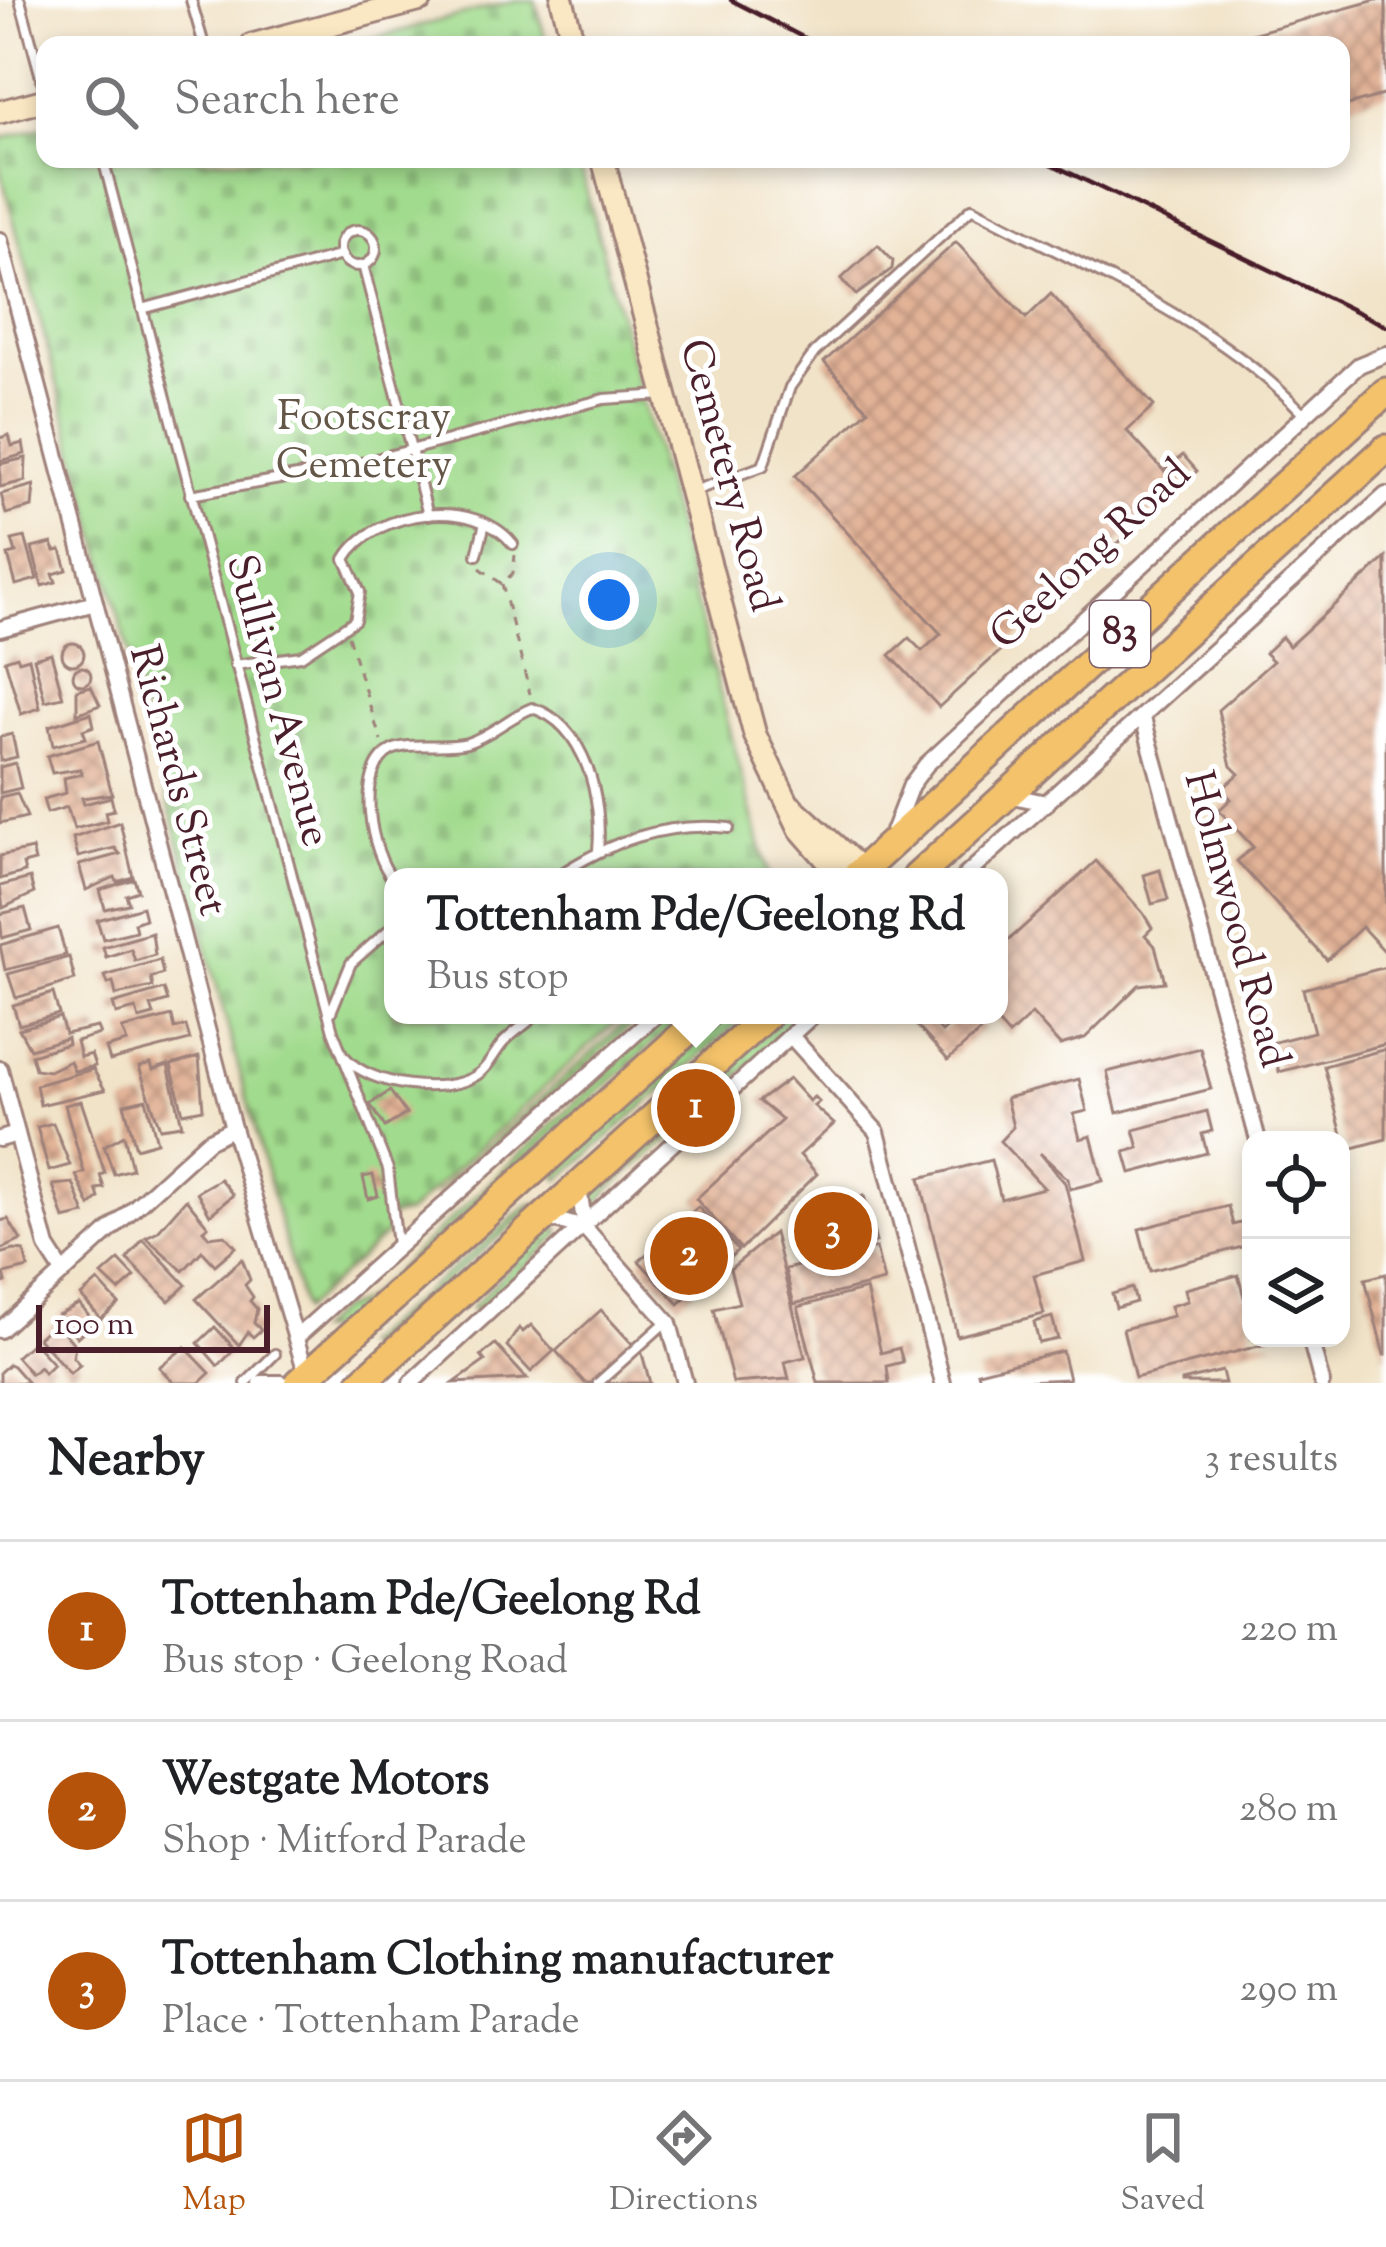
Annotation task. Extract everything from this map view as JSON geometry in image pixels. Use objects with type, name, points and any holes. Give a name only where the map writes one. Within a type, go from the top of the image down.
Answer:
[{"type":"highway","name":"Geelong Road","points":[[866,868],[1386,392]]},
{"type":"highway","name":"83","points":[[927,868],[1386,449]]},
{"type":"highway","points":[[296,1381],[694,1024]]},
{"type":"highway","points":[[330,1354],[357,1383],[757,1024]]},
{"type":"highway","points":[[512,1192],[552,1192],[561,1201]]},
{"type":"highway","points":[[296,1381],[338,1383]]},
{"type":"street","points":[[281,36],[376,6],[421,0]]},
{"type":"street","points":[[562,0],[572,36]]},
{"type":"street","points":[[0,112],[36,99]]},
{"type":"street","name":"Cemetery Road","points":[[605,168],[754,735],[774,784],[820,853],[846,868]]},
{"type":"street","name":"Richards Street","points":[[0,240],[233,1128],[283,1306],[298,1336],[296,1381]]},
{"type":"street","name":"Geelong Road","points":[[887,848],[917,776],[1359,365],[1386,354]]},
{"type":"street","points":[[974,868],[1386,495]]},
{"type":"street","points":[[0,629],[95,603]]},
{"type":"street","name":"Holmwood Road","points":[[1143,718],[1256,1131]]},
{"type":"street","points":[[1007,795],[1047,803]]},
{"type":"street","name":"Cemetery Road","points":[[791,807],[851,868]]},
{"type":"street","points":[[812,868],[820,853]]},
{"type":"street","points":[[298,1336],[646,1024]]},
{"type":"street","points":[[411,1383],[803,1024]]},
{"type":"street","points":[[790,1036],[877,1132],[943,1383]]},
{"type":"street","points":[[0,1069],[47,1247],[63,1273]]},
{"type":"street","points":[[0,1330],[208,1141],[233,1128]]},
{"type":"street","points":[[0,1139],[17,1134]]},
{"type":"street","points":[[561,1201],[585,1228]]},
{"type":"street","points":[[561,1201],[667,1321],[685,1383]]},
{"type":"street","points":[[298,1336],[310,1336],[330,1354]]},
{"type":"street","points":[[1312,1347],[1322,1383]]},
{"type":"street","points":[[261,1383],[296,1381]]},
{"type":"lane","points":[[20,0],[36,61]]},
{"type":"lane","points":[[191,0],[201,36]]},
{"type":"lane","name":"Sullivan Avenue","points":[[105,168],[333,1031],[388,1169],[399,1226],[395,1252]]},
{"type":"lane","points":[[692,492],[763,466],[790,387],[815,352],[972,208],[1167,310],[1244,359],[1305,415]]},
{"type":"lane","points":[[341,255],[346,235],[368,232],[376,250],[363,265]]},
{"type":"lane","points":[[142,309],[341,255]]},
{"type":"lane","points":[[341,255],[350,264],[363,265]]},
{"type":"lane","points":[[363,265],[428,514]]},
{"type":"lane","points":[[190,495],[281,482],[604,399],[665,395]]},
{"type":"lane","points":[[236,664],[301,656],[358,617],[361,601],[344,568],[348,552],[383,528],[428,514],[484,524],[513,544]]},
{"type":"lane","points":[[477,554],[484,524]]},
{"type":"lane","points":[[530,694],[532,708]]},
{"type":"lane","points":[[386,868],[375,852],[370,824],[375,779],[388,753],[472,741],[532,708]]},
{"type":"lane","points":[[532,708],[560,724],[589,773],[599,813],[598,850]]},
{"type":"lane","points":[[570,868],[598,850],[671,829],[729,828]]},
{"type":"lane","points":[[333,1031],[332,1003],[343,975],[364,947],[384,933]]},
{"type":"lane","points":[[338,1046],[361,1071],[416,1084],[455,1083],[483,1071],[505,1041],[525,1024]]},
{"type":"lane","points":[[598,1383],[667,1321]]},
{"type":"lane","points":[[247,1383],[275,1354]]},
{"type":"path","points":[[502,584],[513,574],[513,544]]},
{"type":"path","points":[[477,554],[485,575],[502,584],[530,694]]},
{"type":"path","points":[[346,627],[376,732],[388,753]]},
{"type":"green space","points":[[516,0],[535,0],[545,36],[382,36]]},
{"type":"green space","name":"Footscray Cemetery","points":[[36,129],[36,168],[580,168],[767,868],[384,868],[384,1024],[613,1024],[408,1213],[389,1217],[387,1233],[303,1310],[0,169],[0,139]]},
{"type":"green space","points":[[623,1024],[632,1024],[506,1139],[435,1195]]},
{"type":"green space","points":[[659,1024],[674,1024],[339,1329],[316,1331],[338,1310],[362,1302]]},
{"type":"green space","points":[[714,1024],[737,1024],[559,1180],[555,1174]]},
{"type":"green space","points":[[776,1024],[793,1024],[724,1089],[720,1084],[737,1059]]},
{"type":"green space","points":[[694,1109],[699,1113],[608,1190],[592,1212],[594,1190],[670,1121]]},
{"type":"green space","points":[[540,1203],[367,1348],[361,1345],[529,1205]]},
{"type":"green space","points":[[559,1227],[560,1234],[478,1313],[471,1308],[543,1234]]},
{"type":"building","points":[[1386,0],[1386,94],[1350,104],[1350,36],[1244,36]]},
{"type":"building","points":[[956,242],[1026,318],[1051,294],[1154,406],[1127,431],[1164,471],[1183,455],[1197,471],[939,707],[890,655],[909,638],[922,651],[941,634],[795,476],[868,410],[824,362]]},
{"type":"building","points":[[878,245],[893,261],[892,269],[856,295],[841,279]]},
{"type":"building","points":[[9,435],[12,446],[23,443],[25,454],[0,461],[0,438]]},
{"type":"building","points":[[26,458],[25,481],[0,487],[0,464]]},
{"type":"building","points":[[34,485],[32,507],[6,514],[1,494]]},
{"type":"building","points":[[25,537],[37,579],[16,585],[8,555],[16,553],[12,540]]},
{"type":"building","points":[[52,543],[55,551],[61,550],[67,570],[53,574],[56,582],[42,586],[32,548]]},
{"type":"building","points":[[1386,558],[1386,953],[1362,927],[1327,960],[1237,861],[1253,847],[1219,810],[1231,799],[1222,789],[1239,774],[1231,766],[1218,710],[1273,661],[1265,653],[1282,637],[1289,646]]},
{"type":"building","points":[[73,643],[84,654],[73,665],[62,654]]},
{"type":"building","points":[[51,653],[63,697],[45,701],[34,658]]},
{"type":"building","points":[[17,656],[19,661],[29,658],[40,708],[21,714],[5,660]]},
{"type":"building","points":[[82,667],[91,676],[82,685],[73,676]]},
{"type":"building","points":[[91,686],[100,705],[77,714],[77,690]]},
{"type":"building","points":[[91,713],[94,726],[83,730],[86,738],[53,746],[49,726]]},
{"type":"building","points":[[12,734],[17,757],[0,761],[0,737]]},
{"type":"building","points":[[98,741],[112,794],[82,798],[84,804],[111,797],[114,810],[105,812],[107,821],[74,829],[67,807],[47,813],[43,799],[66,793],[64,778],[82,774],[80,769],[52,773],[47,756]]},
{"type":"building","points":[[15,763],[21,788],[0,793],[0,767]]},
{"type":"building","points":[[17,793],[27,817],[0,823],[0,797]]},
{"type":"building","points":[[120,822],[133,877],[117,882],[115,877],[86,890],[79,865],[120,854],[115,848],[78,857],[73,838]]},
{"type":"building","points":[[32,849],[35,861],[23,864],[25,872],[0,879],[0,856]]},
{"type":"building","points":[[1096,861],[1152,928],[1145,935],[1155,946],[1165,982],[1139,985],[1085,1038],[1060,1045],[1032,1014],[1009,1035],[999,1024],[1008,1024],[1008,941]]},
{"type":"building","points":[[1160,870],[1168,900],[1152,904],[1144,875]]},
{"type":"building","points":[[30,878],[34,893],[3,908],[0,886]]},
{"type":"building","points":[[134,879],[138,891],[126,895],[129,904],[105,909],[100,890]]},
{"type":"building","points":[[142,907],[145,919],[134,923],[136,931],[103,939],[97,920]]},
{"type":"building","points":[[25,908],[31,930],[2,938],[0,914]]},
{"type":"building","points":[[58,928],[66,955],[5,970],[0,945]]},
{"type":"building","points":[[152,933],[155,955],[135,961],[131,949],[106,957],[103,947]]},
{"type":"building","points":[[69,957],[75,980],[16,998],[8,974]]},
{"type":"building","points":[[160,960],[163,974],[151,978],[153,987],[116,995],[113,982],[108,984],[105,976]]},
{"type":"building","points":[[1386,967],[1386,1044],[1279,1072],[1271,1043],[1314,1032],[1303,989]]},
{"type":"building","points":[[164,989],[168,1001],[151,1006],[154,1015],[139,1019],[136,1009],[116,1014],[113,1004]]},
{"type":"building","points":[[53,993],[59,1014],[19,1025],[13,1005]]},
{"type":"building","points":[[172,1016],[175,1029],[186,1026],[190,1040],[110,1061],[106,1048],[127,1042],[122,1029]]},
{"type":"building","points":[[60,1017],[65,1034],[97,1027],[100,1034],[76,1041],[80,1057],[91,1054],[95,1066],[74,1071],[70,1061],[49,1071],[35,1069],[31,1055],[68,1044],[67,1038],[30,1049],[19,1029]]},
{"type":"building","points":[[915,1024],[935,1024],[942,1032],[951,1024],[984,1028],[948,1060]]},
{"type":"building","points":[[1200,1048],[1211,1089],[1117,1113],[1107,1072]]},
{"type":"building","points":[[1386,1049],[1386,1139],[1350,1149],[1350,1131],[1341,1131],[1324,1066]]},
{"type":"building","points":[[199,1057],[203,1109],[183,1113],[171,1065]]},
{"type":"building","points":[[151,1064],[153,1070],[168,1065],[182,1125],[160,1128],[139,1067]]},
{"type":"building","points":[[93,1069],[105,1090],[40,1105],[36,1085]]},
{"type":"building","points":[[789,1079],[809,1101],[814,1097],[819,1102],[814,1106],[834,1124],[800,1155],[817,1174],[741,1249],[696,1199],[782,1120],[759,1101]]},
{"type":"building","points":[[1079,1079],[1087,1111],[1074,1114],[1080,1139],[1091,1136],[1103,1181],[1070,1189],[1068,1179],[1040,1153],[1065,1183],[1085,1261],[1034,1275],[1044,1314],[957,1336],[920,1178],[991,1160],[1001,1199],[1044,1188],[1000,1141],[1013,1127],[1006,1098]]},
{"type":"building","points":[[390,1091],[406,1114],[385,1127],[370,1104]]},
{"type":"building","points":[[146,1099],[157,1142],[136,1148],[124,1104]]},
{"type":"building","points":[[81,1101],[105,1173],[100,1175],[104,1188],[96,1189],[99,1198],[90,1206],[76,1175],[84,1172],[65,1105]]},
{"type":"building","points":[[1207,1111],[1212,1131],[1202,1134],[1207,1153],[1131,1173],[1125,1152],[1139,1148],[1134,1130]]},
{"type":"building","points":[[53,1123],[70,1165],[49,1171],[37,1127]]},
{"type":"building","points":[[124,1135],[132,1169],[114,1174],[104,1146]]},
{"type":"building","points":[[373,1175],[378,1196],[368,1199],[363,1177]]},
{"type":"building","points":[[220,1179],[233,1195],[210,1215],[197,1192]]},
{"type":"building","points":[[73,1183],[85,1214],[64,1219],[53,1185]]},
{"type":"building","points":[[864,1196],[876,1242],[807,1259],[805,1252],[799,1254],[791,1221],[797,1220],[795,1213]]},
{"type":"building","points":[[186,1199],[208,1226],[203,1230],[209,1237],[225,1235],[236,1247],[215,1265],[202,1251],[183,1271],[146,1237],[158,1231]]},
{"type":"building","points":[[1228,1206],[1233,1225],[1242,1223],[1242,1247],[1150,1271],[1139,1229]]},
{"type":"building","points":[[698,1207],[738,1250],[679,1304],[639,1261]]},
{"type":"building","points":[[8,1219],[21,1240],[0,1250],[0,1221]]},
{"type":"building","points":[[774,1233],[805,1357],[785,1362],[789,1379],[733,1383],[714,1309],[739,1303],[730,1269]]},
{"type":"building","points":[[143,1239],[186,1285],[169,1301],[127,1259]]},
{"type":"building","points":[[876,1248],[884,1281],[794,1304],[785,1269]]},
{"type":"building","points":[[24,1251],[28,1268],[4,1274],[6,1282],[0,1284],[0,1254]]},
{"type":"building","points":[[242,1259],[250,1280],[245,1285],[257,1309],[254,1323],[261,1330],[253,1337],[248,1332],[239,1345],[196,1299]]},
{"type":"building","points":[[119,1260],[135,1277],[119,1291],[102,1275]]},
{"type":"building","points":[[1386,1274],[1386,1355],[1384,1355],[1365,1279]]},
{"type":"building","points":[[1238,1275],[1242,1347],[1255,1347],[1135,1378],[1123,1329],[1173,1316],[1170,1306],[1188,1301],[1185,1289]]},
{"type":"building","points":[[98,1281],[119,1304],[101,1319],[81,1296]]},
{"type":"building","points":[[1132,1288],[1136,1302],[1116,1308],[1112,1294]]},
{"type":"building","points":[[866,1289],[881,1353],[899,1348],[903,1362],[887,1366],[889,1383],[818,1383],[798,1307]]},
{"type":"building","points":[[79,1304],[94,1322],[77,1337],[58,1315]]},
{"type":"building","points":[[601,1310],[634,1346],[593,1383],[585,1383],[556,1351]]},
{"type":"building","points":[[1052,1317],[1058,1339],[1039,1343],[1034,1322]]},
{"type":"building","points":[[55,1322],[75,1345],[73,1357],[80,1365],[70,1373],[38,1338]]},
{"type":"building","points":[[531,1325],[554,1351],[531,1372],[507,1346],[519,1328],[523,1332]]},
{"type":"building","points":[[215,1327],[235,1349],[218,1366],[198,1343]]},
{"type":"building","points":[[33,1342],[53,1364],[44,1373],[40,1367],[31,1374],[16,1357]]},
{"type":"building","points":[[495,1344],[527,1379],[454,1383],[485,1361],[481,1356]]},
{"type":"building","points":[[185,1347],[210,1373],[199,1383],[174,1383],[159,1367]]},
{"type":"building","points":[[641,1350],[650,1383],[606,1383]]},
{"type":"building","points":[[1062,1351],[1069,1379],[981,1383],[978,1372]]},
{"type":"building","points":[[9,1364],[28,1383],[0,1383],[0,1372]]},
{"type":"building","points":[[1222,1371],[1225,1383],[1182,1383],[1182,1381]]},
{"type":"railway","points":[[731,0],[801,36]]},
{"type":"railway","points":[[1060,168],[1386,326]]},
{"type":"place","name":"Tottenham Pde/Geelong Rd","points":[[696,1108]]},
{"type":"place","name":"Tottenham Clothing manufacturer","points":[[833,1231]]},
{"type":"place","name":"Westgate Motors","points":[[689,1256]]}]
